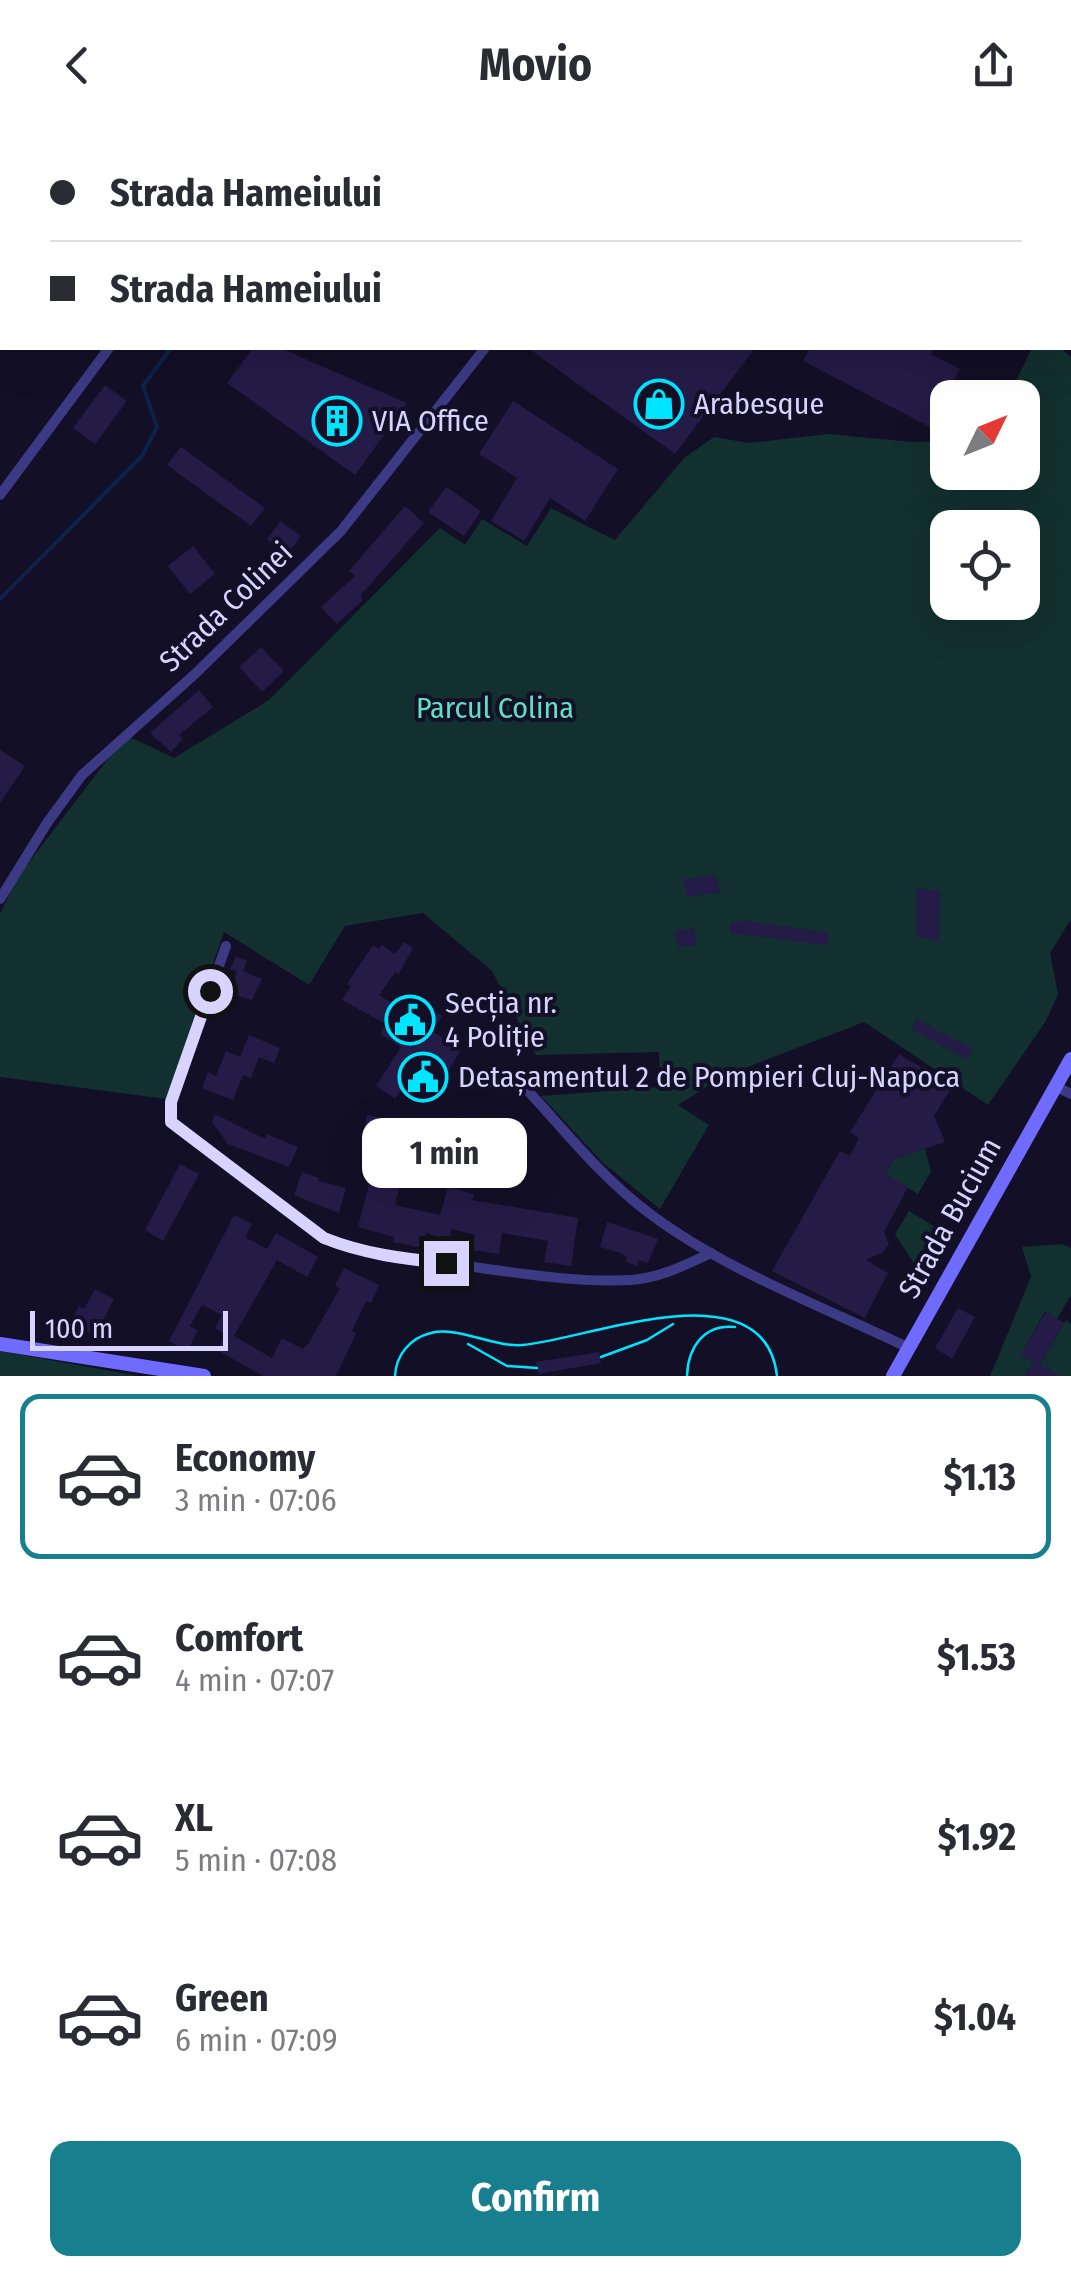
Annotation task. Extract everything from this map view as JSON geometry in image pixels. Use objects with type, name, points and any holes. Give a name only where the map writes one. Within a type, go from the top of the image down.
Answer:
[{"type":"main road","name":"Strada Bucium","points":[[894,1376],[1071,1059]]},
{"type":"main road","points":[[0,1344],[204,1376]]},
{"type":"street","points":[[0,495],[108,350]]},
{"type":"street","name":"Strada Colinei","points":[[0,899],[82,774],[195,674],[341,531],[483,350]]},
{"type":"street","points":[[226,946],[171,1102],[171,1122],[324,1238],[387,1257],[521,1274],[633,1280],[668,1273],[711,1253]]},
{"type":"street","points":[[1055,1086],[1071,1094]]},
{"type":"street","points":[[529,1092],[628,1196],[711,1253],[909,1348]]},
{"type":"green space","name":"Parcul Colina","points":[[1031,350],[1062,350],[1071,357],[1071,919],[1050,953],[1058,994],[1046,1021],[988,1105],[864,1022],[722,1077],[678,1105],[709,1125],[660,1209],[603,1163],[541,1096],[660,1087],[659,1052],[536,1055],[492,971],[423,913],[345,926],[309,985],[224,932],[166,1099],[0,1077],[0,914],[17,878],[126,735],[174,758],[269,700],[440,528],[465,545],[482,519],[527,546],[551,508],[615,540],[684,458],[714,437],[749,443],[828,434],[930,441],[930,490],[1040,490],[1040,380],[1016,380]]},
{"type":"green space","points":[[925,1148],[931,1172],[918,1194],[885,1174],[894,1159]]},
{"type":"green space","points":[[909,1211],[952,1237],[926,1282],[895,1234]]},
{"type":"green space","points":[[1063,1244],[1071,1248],[1071,1295],[1057,1319],[1045,1312],[1021,1354],[1033,1362],[1025,1376],[990,1376],[1031,1277],[1022,1247]]},
{"type":"green space","points":[[1066,1320],[1071,1324],[1071,1376],[1051,1376],[1040,1364]]},
{"type":"green space","points":[[0,1351],[139,1376],[0,1376]]},
{"type":"building","name":"VIA Office","points":[[252,350],[285,350],[407,403],[355,475],[227,383]]},
{"type":"building","name":"Arabesque","points":[[531,350],[753,350],[675,454]]},
{"type":"building","points":[[809,350],[934,350],[931,354],[960,369],[954,380],[930,380],[930,427],[803,361]]},
{"type":"building","points":[[105,385],[127,401],[95,444],[73,428]]},
{"type":"building","points":[[513,401],[618,469],[585,521],[550,498],[524,541],[491,521],[517,478],[479,454]]},
{"type":"building","points":[[181,447],[265,508],[251,526],[167,465]]},
{"type":"building","points":[[446,487],[481,511],[464,536],[428,512]]},
{"type":"building","points":[[405,506],[424,523],[360,596],[363,600],[337,624],[321,607],[355,576],[349,571]]},
{"type":"building","points":[[281,521],[301,536],[287,554],[267,539]]},
{"type":"building","points":[[193,546],[215,574],[190,594],[168,566]]},
{"type":"building","points":[[261,647],[284,671],[262,692],[239,667]]},
{"type":"building","points":[[199,690],[213,707],[179,735],[183,739],[171,752],[150,733]]},
{"type":"building","points":[[0,750],[25,766],[0,803]]},
{"type":"building","points":[[717,876],[720,893],[687,896],[683,879]]},
{"type":"building","points":[[916,888],[940,891],[939,940],[916,937]]},
{"type":"building","points":[[731,922],[829,933],[828,945],[730,933]]},
{"type":"building","points":[[694,928],[697,945],[678,947],[674,932]]},
{"type":"building","name":"Secția nr. 4 Poliție","points":[[404,942],[413,948],[399,974],[395,972],[379,995],[399,1008],[408,994],[442,1016],[432,1031],[461,1050],[442,1080],[418,1064],[395,1099],[376,1086],[401,1047],[380,1034],[386,1024],[342,1000],[351,986],[347,984],[373,945],[379,949],[382,945],[395,954]]},
{"type":"building","points":[[236,956],[247,961],[243,971],[262,979],[252,1000],[228,993],[237,972],[230,969]]},
{"type":"building","points":[[916,1019],[973,1049],[967,1059],[911,1029]]},
{"type":"building","points":[[249,1035],[280,1048],[274,1063],[259,1057],[251,1078],[243,1075],[233,1100],[202,1088],[208,1072],[216,1076],[226,1051],[240,1057]]},
{"type":"building","points":[[899,1054],[944,1081],[950,1090],[934,1116],[945,1142],[894,1159],[885,1174],[908,1187],[884,1232],[889,1244],[883,1252],[866,1260],[888,1273],[865,1318],[772,1271],[840,1151],[850,1156],[859,1138],[850,1132]]},
{"type":"building","points":[[215,1114],[265,1139],[267,1134],[298,1147],[289,1167],[228,1144],[212,1122]]},
{"type":"building","points":[[367,1115],[401,1122],[398,1142],[363,1135]]},
{"type":"building","points":[[454,1117],[471,1120],[470,1127],[496,1133],[491,1156],[475,1152],[473,1162],[456,1158],[459,1143],[449,1141]]},
{"type":"building","points":[[180,1164],[199,1174],[163,1241],[145,1230]]},
{"type":"building","points":[[302,1172],[346,1188],[339,1213],[294,1195]]},
{"type":"building","points":[[371,1177],[400,1185],[395,1205],[440,1215],[448,1187],[474,1194],[472,1200],[578,1218],[571,1266],[544,1262],[548,1241],[502,1233],[499,1254],[472,1250],[475,1235],[452,1229],[449,1240],[426,1233],[423,1248],[393,1242],[394,1237],[358,1227]]},
{"type":"building","points":[[234,1215],[252,1224],[245,1237],[267,1249],[276,1233],[318,1257],[307,1277],[277,1260],[234,1336],[272,1358],[282,1338],[303,1349],[309,1343],[340,1288],[335,1286],[344,1268],[379,1285],[371,1303],[366,1301],[336,1376],[263,1376],[217,1350],[226,1334],[215,1328],[222,1315],[202,1305],[190,1326],[198,1331],[187,1351],[169,1341]]},
{"type":"building","points":[[607,1222],[658,1239],[648,1263],[638,1260],[637,1266],[626,1262],[627,1257],[621,1253],[600,1247]]},
{"type":"building","points":[[95,1289],[114,1299],[95,1336],[75,1326],[78,1319],[74,1316],[79,1306],[84,1309]]},
{"type":"building","points":[[958,1308],[975,1317],[952,1359],[935,1348]]},
{"type":"building","points":[[1046,1312],[1064,1323],[1040,1364],[1060,1376],[1025,1376],[1033,1362],[1020,1355]]},
{"type":"building","points":[[599,1352],[601,1363],[538,1374],[536,1362]]},
{"type":"waterway","points":[[0,599],[142,456],[157,427],[143,386],[170,350]]},
{"type":"tram line","points":[[395,1376],[406,1348],[431,1333],[452,1332],[522,1345],[628,1323],[708,1316],[741,1324],[765,1343],[777,1376]]},
{"type":"tram line","points":[[601,1357],[647,1340],[673,1324]]},
{"type":"tram line","points":[[687,1376],[694,1347],[700,1340],[715,1329],[735,1327]]},
{"type":"tram line","points":[[468,1344],[507,1366],[537,1368]]},
{"type":"place","name":"Arabesque","points":[[659,404]]},
{"type":"place","name":"VIA Office","points":[[337,421]]},
{"type":"place","name":"Secția nr. 4 Poliție","points":[[410,1020]]},
{"type":"place","name":"Detașamentul 2 de Pompieri Cluj-Napoca","points":[[423,1077]]},
{"type":"route","points":[[210,991],[171,1102],[171,1122],[324,1238],[387,1257],[446,1263]]}]
